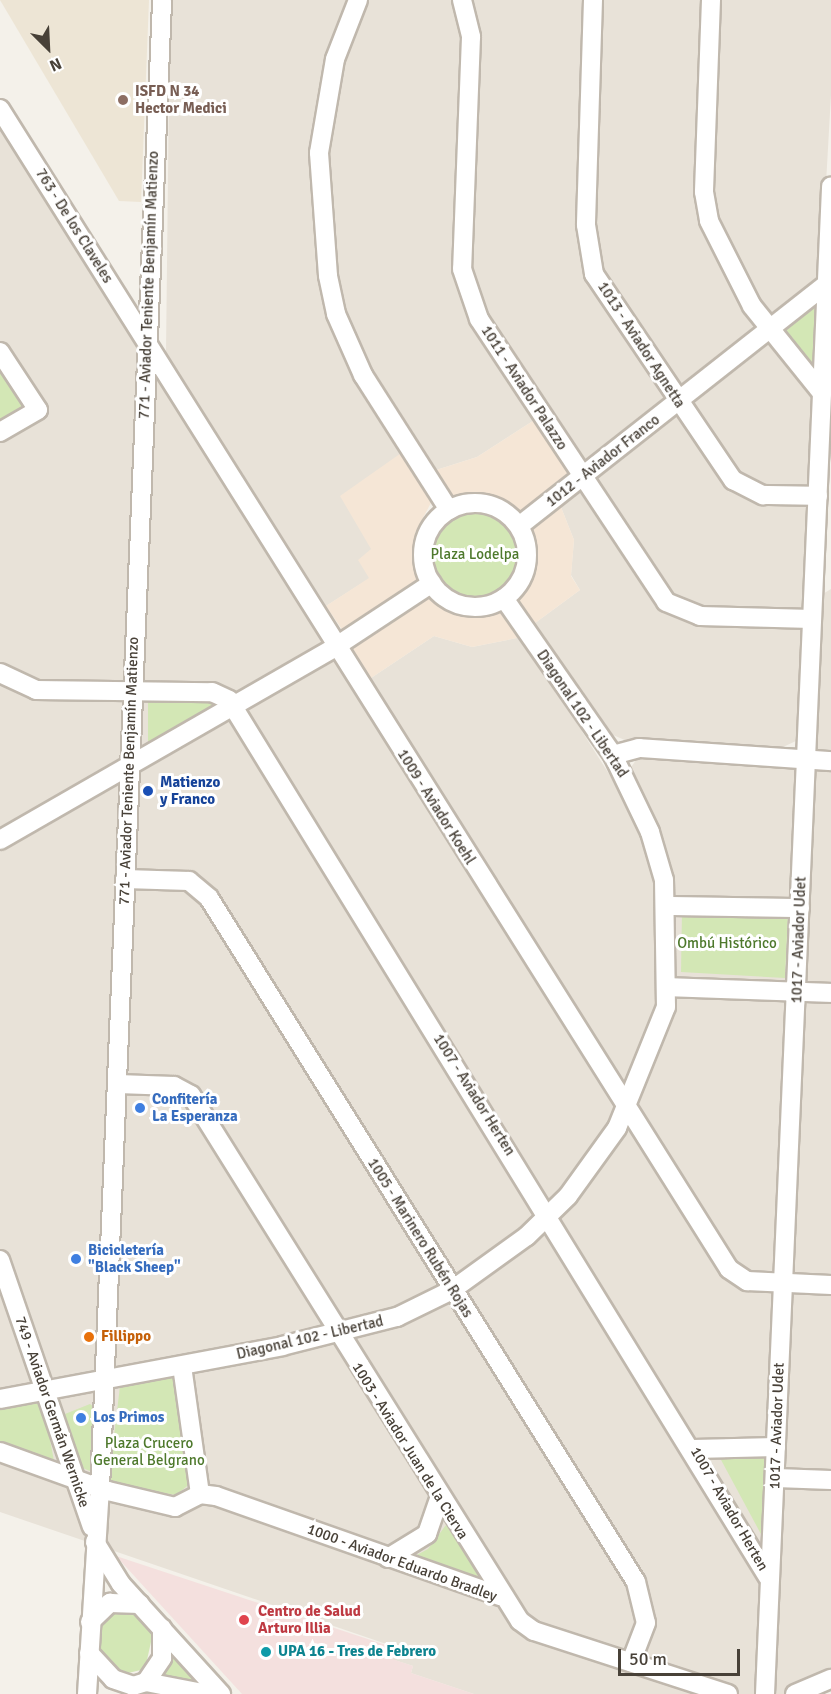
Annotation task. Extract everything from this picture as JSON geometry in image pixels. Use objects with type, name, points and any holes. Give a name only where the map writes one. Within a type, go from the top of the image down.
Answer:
[{"type":"street","name":"771 - Aviador Teniente Benjamín Matienzo","points":[[90,1622],[94,1535],[100,1488],[102,1380],[118,1084],[131,691],[162,0]]},
{"type":"street","points":[[358,0],[335,59],[319,153],[328,276],[336,314],[363,375],[449,510]]},
{"type":"street","name":"1011 - Aviador Palazzo","points":[[462,0],[471,25],[462,254],[467,290],[479,319],[654,589],[675,608],[700,616],[812,619]]},
{"type":"street","name":"1013 - Aviador Agnetta","points":[[593,0],[589,259],[677,402],[741,487],[763,495],[818,496]]},
{"type":"street","points":[[711,0],[706,206],[721,249],[768,329],[822,393]]},
{"type":"street","name":"763 - De los Claveles","points":[[0,109],[146,344]]},
{"type":"street","name":"1017 - Aviador Udet","points":[[765,1694],[768,1577],[776,1479],[782,1283],[797,992],[812,619],[822,580],[818,496],[831,186]]},
{"type":"street","name":"1012 - Aviador Franco","points":[[519,526],[582,479],[826,284]]},
{"type":"street","name":"1009 - Aviador Koehl","points":[[146,344],[729,1269],[747,1281],[782,1283]]},
{"type":"street","points":[[0,352],[38,410],[0,432]]},
{"type":"street","points":[[478,503],[494,506],[519,526],[528,557],[524,573],[504,598],[472,606],[443,595],[432,583],[424,560],[427,536],[449,510],[478,503]]},
{"type":"street","points":[[0,840],[335,647],[432,583]]},
{"type":"street","name":"Diagonal 102 - Libertad","points":[[0,1399],[182,1366],[338,1334],[397,1317],[452,1290],[549,1216],[584,1177],[627,1109],[666,1007],[666,906],[650,832],[613,755],[504,598]]},
{"type":"street","points":[[0,673],[36,690],[212,692],[233,705]]},
{"type":"street","name":"1007 - Aviador Herten","points":[[233,705],[693,1449],[768,1577]]},
{"type":"street","points":[[613,755],[639,748],[806,757],[831,761]]},
{"type":"street","name":"1005 - Marinero Rubén Rojas","points":[[125,879],[189,881],[201,888],[641,1594],[646,1623],[631,1662]]},
{"type":"street","points":[[666,906],[800,908]]},
{"type":"street","points":[[667,987],[831,993]]},
{"type":"street","name":"1003 - Aviador Juan de la Cierva","points":[[118,1084],[174,1086],[191,1095],[500,1596]]},
{"type":"street","name":"749 - Aviador Germán Wernicke","points":[[0,1260],[94,1535]]},
{"type":"street","points":[[782,1283],[831,1286]]},
{"type":"street","points":[[0,1452],[100,1488],[176,1507],[200,1494],[182,1366]]},
{"type":"street","points":[[693,1449],[776,1447]]},
{"type":"street","points":[[776,1479],[831,1480]]},
{"type":"street","name":"1000 - Aviador Eduardo Bradley","points":[[200,1494],[500,1596],[526,1627],[728,1694]]},
{"type":"street","points":[[388,1558],[427,1534],[439,1500]]},
{"type":"street","points":[[94,1535],[140,1604],[221,1694]]},
{"type":"street","points":[[87,1694],[90,1622],[110,1603],[140,1604]]},
{"type":"street","points":[[134,1688],[162,1658],[162,1628]]},
{"type":"street","points":[[89,1653],[105,1673],[134,1688],[207,1694]]},
{"type":"street","points":[[795,1694],[831,1679]]},
{"type":"shaded area","points":[[0,0],[149,0],[141,202],[119,201]]},
{"type":"shaded area","points":[[170,0],[352,0],[313,147],[317,252],[404,451],[371,549],[370,578],[326,606],[166,352]]},
{"type":"shaded area","points":[[369,0],[455,0],[464,19],[457,255],[539,417],[477,457],[433,471],[358,351],[339,294],[326,160],[349,44]]},
{"type":"shaded area","points":[[471,0],[831,0],[831,95],[802,609],[678,604],[486,325],[466,261],[477,36]]},
{"type":"shaded area","points":[[0,121],[627,1129],[655,1050],[671,899],[629,770],[639,756],[813,767],[821,595],[831,589],[831,1673],[786,1694],[474,1694],[411,1673],[413,1666],[391,1659],[395,1647],[0,1512]]},
{"type":"shaded area","points":[[539,417],[574,472],[516,519],[492,501],[452,499],[433,471],[477,457]]},
{"type":"shaded area","points":[[404,451],[433,499],[415,533],[423,577],[343,631],[326,606],[369,578],[358,560],[371,549],[340,496]]},
{"type":"shaded area","points":[[578,490],[634,567],[699,622],[801,629],[798,740],[783,747],[627,741],[606,732],[531,626],[580,590],[571,575],[574,540],[559,502]]},
{"type":"shaded area","points":[[559,502],[574,540],[571,576],[580,590],[531,626],[517,596],[534,567],[532,527]]},
{"type":"shaded area","points":[[428,598],[471,618],[505,611],[522,637],[472,647],[434,636],[368,680],[351,651],[354,644]]},
{"type":"shaded area","points":[[434,636],[472,647],[522,637],[630,807],[649,850],[662,942],[656,1018],[625,1086],[368,680]]},
{"type":"shaded area","name":"Centro de Salud Arturo Illia","points":[[116,1556],[395,1648],[392,1659],[413,1666],[411,1673],[474,1694],[242,1694]]},
{"type":"green space","points":[[816,297],[819,375],[780,325]]},
{"type":"green space","points":[[0,352],[38,410],[0,432]]},
{"type":"green space","name":"Plaza Lodelpa","points":[[475,510],[492,514],[507,523],[516,538],[520,555],[516,572],[507,587],[492,596],[475,600],[458,596],[443,587],[434,572],[430,555],[434,538],[443,523],[458,514]]},
{"type":"green space","points":[[210,698],[220,704],[148,743],[148,700]]},
{"type":"green space","name":"Ombú Histórico","points":[[682,911],[788,915],[785,978],[681,972]]},
{"type":"green space","name":"Plaza Crucero General Belgrano","points":[[173,1373],[191,1483],[176,1495],[114,1485],[109,1478],[120,1386]]},
{"type":"green space","points":[[43,1403],[54,1461],[0,1446],[0,1408]]},
{"type":"green space","points":[[90,1404],[94,1407],[95,1468],[90,1471],[80,1467],[65,1414]]},
{"type":"green space","points":[[772,1450],[769,1549],[720,1458]]},
{"type":"green space","points":[[446,1525],[486,1585],[413,1557],[428,1549]]},
{"type":"green space","points":[[112,1610],[141,1613],[153,1633],[145,1669],[124,1674],[101,1650],[101,1621]]},
{"type":"green space","points":[[172,1649],[201,1682],[162,1676]]},
{"type":"place","name":"ISFD N 34 Hector Medici","points":[[123,100]]},
{"type":"place","name":"Matienzo y Franco","points":[[148,791]]},
{"type":"place","name":"Confitería La Esperanza","points":[[140,1108]]},
{"type":"place","name":"Bicicletería \"Black Sheep\"","points":[[76,1259]]},
{"type":"place","name":"Fillippo","points":[[89,1337]]},
{"type":"place","name":"Los Primos","points":[[81,1418]]},
{"type":"place","name":"Centro de Salud Arturo Illia","points":[[244,1620]]},
{"type":"place","name":"UPA 16 - Tres de Febrero","points":[[266,1652]]}]
